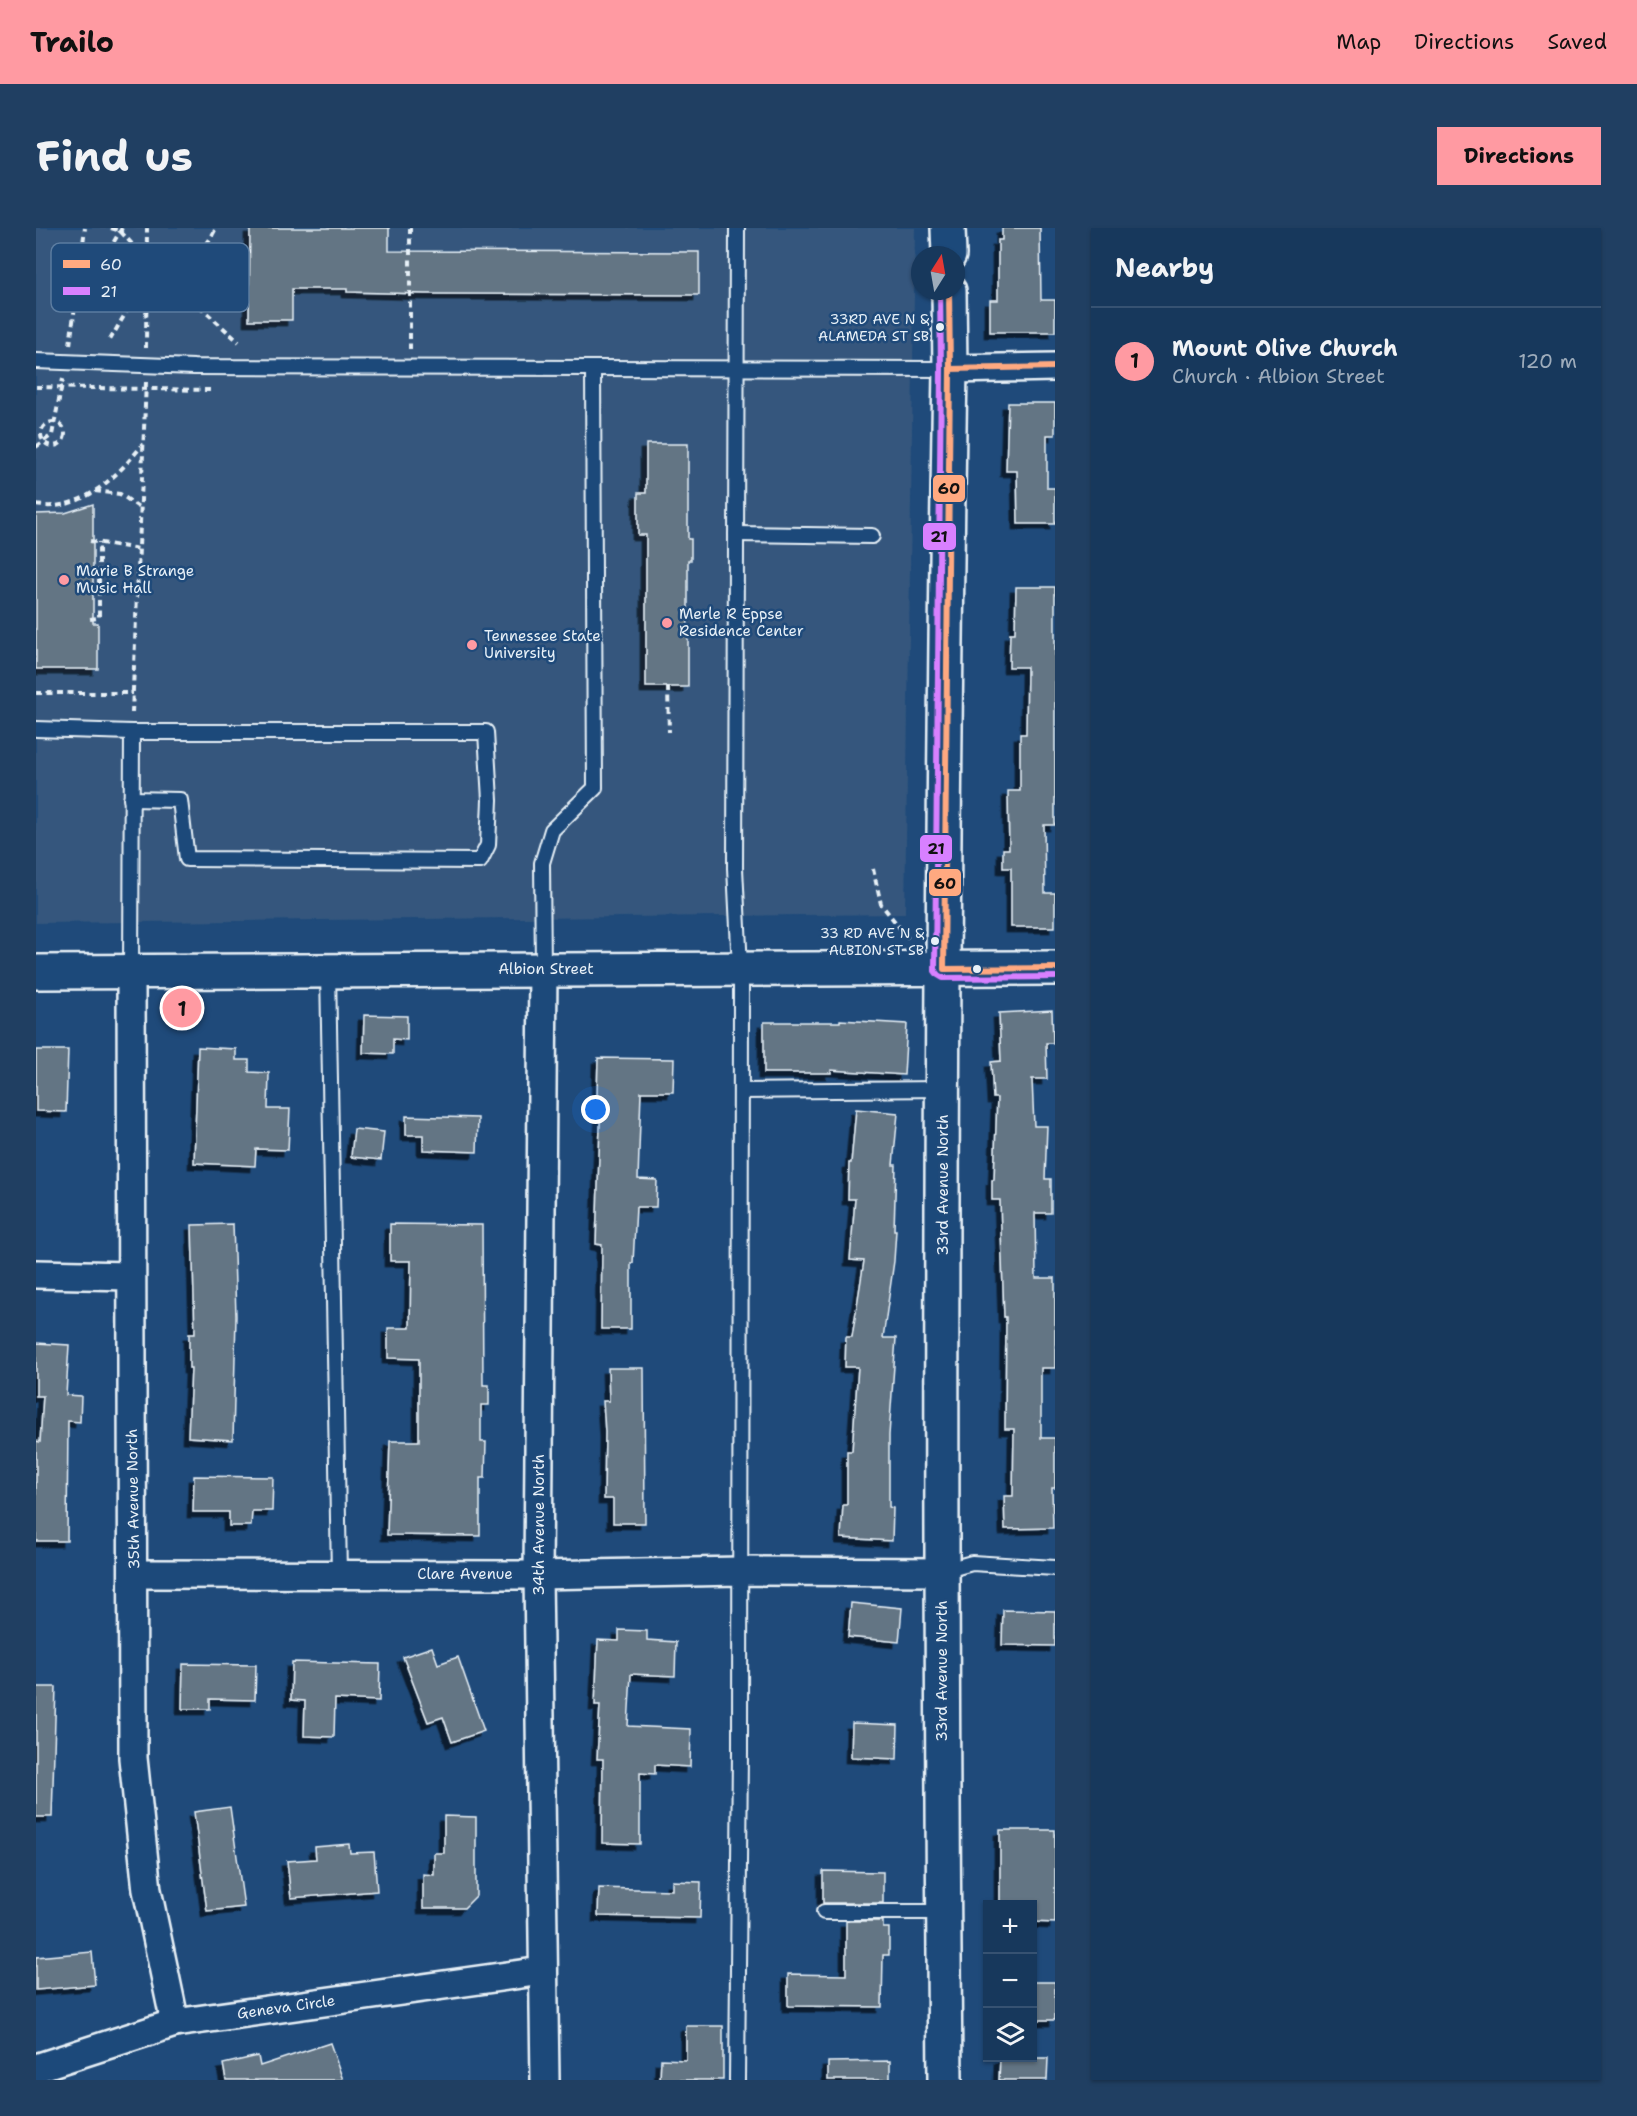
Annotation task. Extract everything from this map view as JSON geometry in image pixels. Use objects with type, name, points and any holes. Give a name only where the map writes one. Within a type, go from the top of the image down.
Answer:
[{"type":"street","points":[[948,228],[949,246]]},
{"type":"street","name":"33rd Avenue North","points":[[945,2080],[941,1572],[949,300]]},
{"type":"street","points":[[950,369],[1055,367]]},
{"type":"street","name":"Albion Street","points":[[36,972],[1055,968]]},
{"type":"street","name":"34th Avenue North","points":[[543,969],[538,1575],[545,2080]]},
{"type":"street","name":"35th Avenue North","points":[[131,972],[133,1758],[147,1890],[175,2023]]},
{"type":"street","points":[[36,1274],[130,1276]]},
{"type":"street","name":"Clare Avenue","points":[[133,1574],[538,1575],[740,1571],[941,1572]]},
{"type":"street","name":"Geneva Circle","points":[[36,2068],[175,2023],[542,1971]]},
{"type":"lane","points":[[737,228],[735,868],[740,969],[741,1091],[737,2080]]},
{"type":"lane","points":[[36,362],[146,366],[950,369]]},
{"type":"lane","points":[[543,969],[542,863],[552,830],[595,788],[593,368]]},
{"type":"lane","points":[[736,534],[872,536]]},
{"type":"lane","points":[[36,729],[132,732],[486,732],[490,800],[488,845],[480,861],[187,860],[180,800],[131,800]]},
{"type":"lane","points":[[131,972],[132,732]]},
{"type":"lane","points":[[328,971],[339,1574]]},
{"type":"lane","points":[[741,1091],[943,1089]]},
{"type":"lane","points":[[941,1572],[972,1563],[1055,1568]]},
{"type":"lane","points":[[824,1912],[944,1912]]},
{"type":"path","points":[[111,228],[121,229],[133,243]]},
{"type":"path","points":[[206,243],[216,228]]},
{"type":"path","points":[[410,228],[411,368]]},
{"type":"path","points":[[113,243],[121,229]]},
{"type":"path","points":[[110,340],[126,312]]},
{"type":"path","points":[[132,732],[146,389],[147,312]]},
{"type":"path","points":[[206,312],[239,342]]},
{"type":"path","points":[[36,387],[210,390]]},
{"type":"path","points":[[50,422],[60,424],[65,435],[61,443],[55,446],[46,444],[40,436],[44,426],[50,422]]},
{"type":"path","points":[[36,505],[65,505],[94,492],[120,471],[143,444]]},
{"type":"path","points":[[94,492],[120,494],[141,508]]},
{"type":"path","points":[[90,541],[139,549]]},
{"type":"path","points":[[90,619],[99,618],[99,542]]},
{"type":"path","points":[[668,687],[669,732]]},
{"type":"path","points":[[36,693],[133,693]]},
{"type":"path","points":[[873,869],[881,904],[913,944]]},
{"type":"shaded area","name":"Tennessee State University","points":[[36,228],[915,228],[915,246],[911,246],[911,300],[914,300],[905,914],[36,923]]},
{"type":"building","points":[[250,228],[389,228],[389,251],[699,252],[699,295],[425,294],[347,292],[347,289],[292,289],[292,320],[249,320]]},
{"type":"building","points":[[1002,228],[1040,228],[1041,300],[1055,300],[1055,332],[990,332],[990,300],[998,300],[998,240],[1002,240]]},
{"type":"building","points":[[1008,403],[1055,403],[1055,435],[1047,435],[1047,488],[1055,488],[1055,524],[1018,524],[1017,471],[1006,471]]},
{"type":"building","name":"Merle R Eppse Residence Center","points":[[646,444],[688,444],[688,539],[691,539],[691,560],[688,560],[688,687],[646,687],[646,535],[638,535],[638,493],[646,493]]},
{"type":"building","name":"Marie B Strange Music Hall","points":[[93,504],[93,623],[98,623],[98,669],[36,669],[36,514],[65,513]]},
{"type":"building","points":[[1016,587],[1055,587],[1055,825],[1044,825],[1045,893],[1055,893],[1055,927],[1011,927],[1011,868],[1003,868],[1003,849],[1009,849],[1008,791],[1020,791],[1020,734],[1026,734],[1027,667],[1009,667],[1010,633],[1015,633]]},
{"type":"building","points":[[1052,1010],[1053,1043],[1046,1043],[1047,1079],[1032,1079],[1034,1126],[1047,1126],[1045,1179],[1051,1179],[1051,1213],[1035,1213],[1036,1278],[1055,1278],[1055,1368],[1041,1368],[1041,1438],[1055,1438],[1055,1488],[1052,1488],[1053,1528],[1005,1529],[1004,1496],[1013,1496],[1014,1429],[1005,1429],[1006,1317],[1004,1317],[1000,1200],[992,1200],[997,1098],[993,1098],[991,1062],[1001,1061],[999,1013]]},
{"type":"building","points":[[364,1015],[407,1016],[407,1040],[393,1039],[393,1054],[363,1053]]},
{"type":"building","points":[[840,1020],[907,1024],[904,1075],[831,1070],[831,1073],[764,1073],[764,1022],[840,1022]]},
{"type":"building","points":[[198,1047],[236,1049],[236,1060],[249,1060],[249,1072],[269,1073],[268,1109],[290,1109],[288,1150],[256,1149],[255,1166],[194,1163]]},
{"type":"building","points":[[36,1050],[68,1050],[66,1112],[36,1111]]},
{"type":"building","points":[[598,1058],[674,1059],[673,1092],[641,1092],[638,1179],[657,1180],[656,1207],[636,1207],[633,1263],[631,1263],[631,1329],[601,1329],[602,1245],[596,1244],[601,1098],[597,1098]]},
{"type":"building","points":[[856,1109],[898,1113],[893,1165],[896,1165],[894,1261],[883,1338],[896,1338],[889,1435],[889,1507],[893,1508],[892,1541],[841,1538],[843,1505],[847,1505],[847,1451],[852,1451],[858,1367],[845,1367],[846,1337],[852,1337],[864,1261],[850,1260],[855,1199],[848,1199],[849,1163],[851,1163]]},
{"type":"building","points":[[406,1116],[478,1118],[477,1152],[423,1150],[423,1135],[406,1135]]},
{"type":"building","points":[[354,1129],[384,1132],[381,1160],[351,1157]]},
{"type":"building","points":[[233,1224],[236,1316],[233,1440],[188,1437],[191,1368],[189,1368],[189,1334],[195,1334],[192,1225]]},
{"type":"building","points":[[390,1224],[482,1225],[483,1385],[489,1385],[489,1405],[481,1405],[481,1442],[486,1442],[485,1478],[480,1478],[480,1536],[387,1535],[390,1441],[419,1441],[419,1359],[388,1358],[388,1328],[410,1328],[411,1261],[390,1261]]},
{"type":"building","points":[[36,1343],[69,1345],[66,1395],[81,1396],[80,1422],[68,1421],[67,1541],[36,1541],[36,1441],[40,1442],[43,1396],[36,1396]]},
{"type":"building","points":[[608,1368],[644,1368],[645,1523],[613,1523],[613,1499],[604,1499],[603,1401],[609,1401]]},
{"type":"building","points":[[194,1476],[273,1477],[272,1511],[252,1511],[251,1526],[229,1526],[229,1512],[193,1512]]},
{"type":"building","points":[[851,1603],[902,1608],[899,1642],[848,1637]]},
{"type":"building","points":[[1003,1610],[1055,1611],[1055,1646],[1002,1645]]},
{"type":"building","points":[[619,1630],[647,1631],[647,1640],[676,1642],[675,1676],[631,1674],[628,1726],[691,1729],[690,1767],[655,1765],[655,1774],[640,1773],[640,1844],[602,1843],[603,1759],[597,1759],[600,1705],[595,1705],[598,1640],[619,1641]]},
{"type":"building","points":[[432,1647],[438,1664],[458,1657],[484,1731],[452,1742],[443,1717],[428,1722],[403,1657]]},
{"type":"building","points":[[292,1662],[380,1664],[379,1701],[335,1699],[334,1737],[304,1736],[305,1701],[291,1700]]},
{"type":"building","points":[[183,1664],[256,1665],[255,1700],[210,1699],[210,1709],[182,1709]]},
{"type":"building","points":[[36,1687],[56,1687],[52,1817],[36,1817]]},
{"type":"building","points":[[852,1723],[898,1725],[897,1759],[851,1757]]},
{"type":"building","points":[[230,1807],[244,1907],[207,1911],[194,1812]]},
{"type":"building","points":[[444,1816],[476,1817],[476,1896],[464,1908],[423,1908],[423,1874],[434,1875],[434,1853],[444,1853]]},
{"type":"building","points":[[1000,1830],[1055,1830],[1055,1923],[1037,1922],[1037,1900],[1000,1900]]},
{"type":"building","points":[[349,1844],[350,1853],[374,1852],[377,1891],[291,1898],[287,1861],[316,1859],[315,1847]]},
{"type":"building","points":[[823,1871],[883,1872],[883,1903],[823,1903]]},
{"type":"building","points":[[672,1881],[701,1882],[700,1918],[598,1916],[599,1888],[672,1890]]},
{"type":"building","points":[[846,1921],[883,1921],[883,1928],[889,1928],[889,1955],[883,1955],[882,2007],[788,2006],[788,1974],[846,1975]]},
{"type":"building","points":[[92,1952],[95,1985],[36,1990],[36,1957]]},
{"type":"building","points":[[1037,1982],[1055,1982],[1055,2020],[1037,2020]]},
{"type":"building","points":[[686,2026],[723,2026],[723,2080],[660,2080],[661,2059],[686,2060]]},
{"type":"building","points":[[330,2043],[343,2080],[226,2080],[223,2064],[258,2056],[260,2066]]},
{"type":"building","points":[[1037,2058],[1048,2058],[1047,2080],[999,2080],[1000,2062],[1037,2062]]},
{"type":"building","points":[[890,2061],[890,2080],[828,2080],[828,2062]]},
{"type":"transit line","name":"21","points":[[940,300],[935,971],[943,978],[1055,977]]},
{"type":"transit line","name":"60","points":[[949,300],[944,969],[1055,968]]},
{"type":"transit line","name":"60","points":[[950,369],[1055,367]]},
{"type":"place","name":"33RD AVE N & ALAMEDA ST SB","points":[[940,327]]},
{"type":"place","name":"Marie B Strange Music Hall","points":[[64,580]]},
{"type":"place","name":"Merle R Eppse Residence Center","points":[[667,623]]},
{"type":"place","name":"Tennessee State University","points":[[472,645]]},
{"type":"place","name":"33 RD AVE N & ALBION ST SB","points":[[935,941]]},
{"type":"place","name":"Mount Olive Church","points":[[182,1008]]}]
